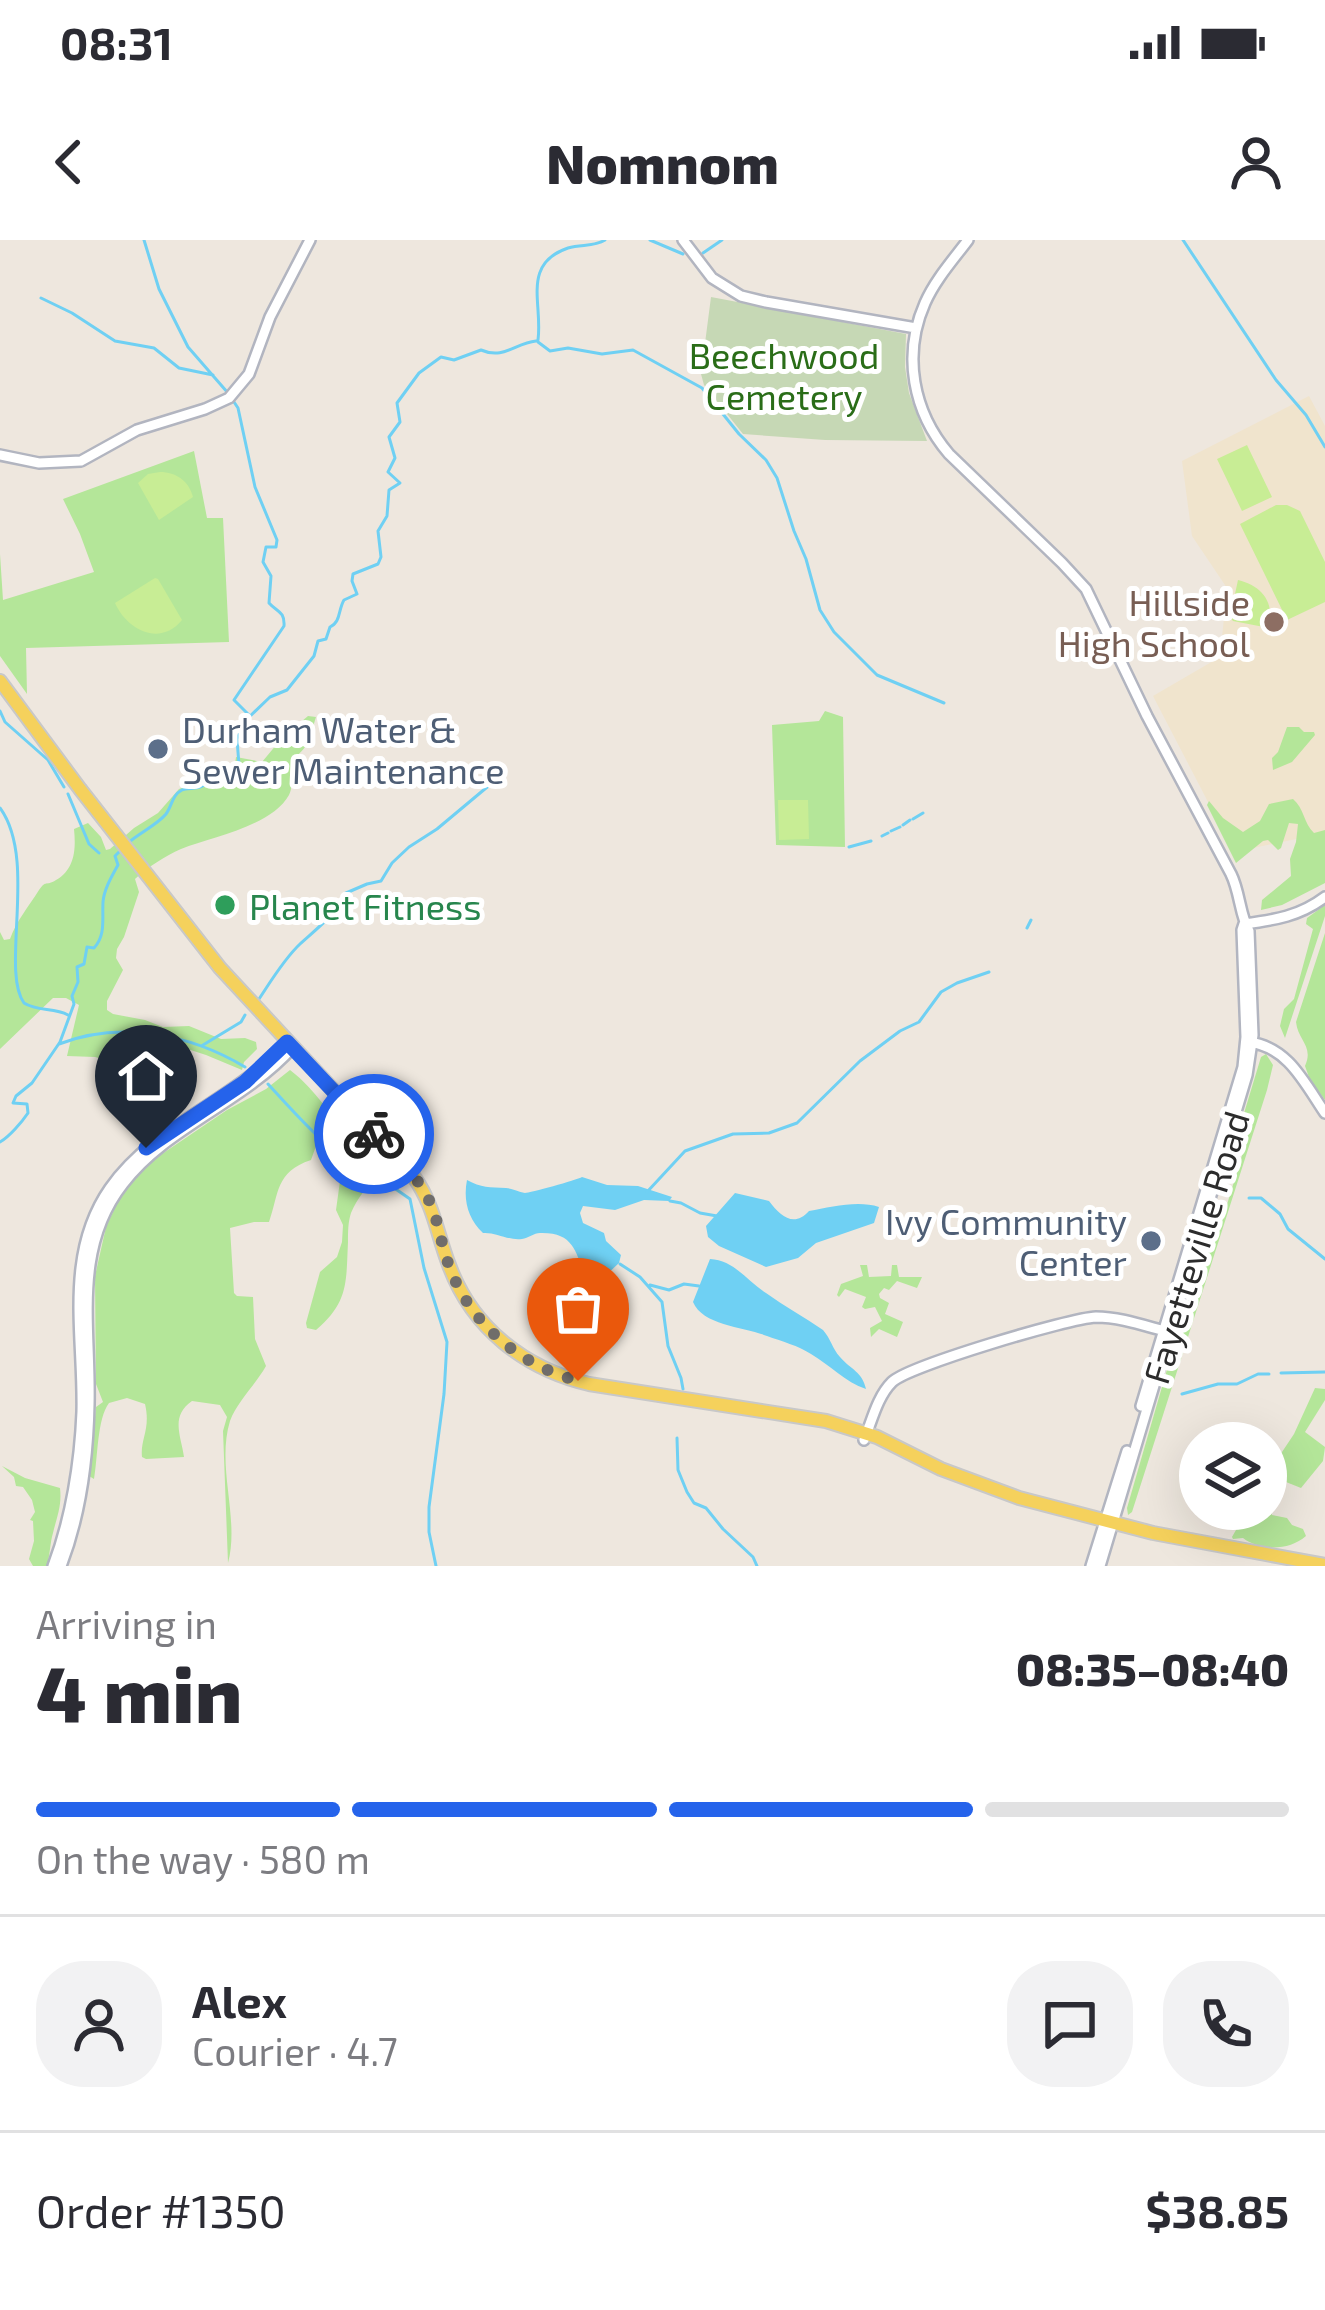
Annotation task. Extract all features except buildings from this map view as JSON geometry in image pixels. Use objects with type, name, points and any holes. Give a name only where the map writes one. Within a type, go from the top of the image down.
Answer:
[{"type":"main road","points":[[0,668],[104,817]]},
{"type":"main road","points":[[0,681],[210,966],[409,1180],[461,1306],[514,1361],[571,1387],[866,1437],[1019,1498],[1185,1548],[1289,1566]]},
{"type":"main road","points":[[1109,1525],[1325,1565]]},
{"type":"street","points":[[0,455],[56,464],[88,459],[137,430],[232,396],[244,383],[270,317],[310,240]]},
{"type":"street","points":[[683,240],[712,278],[741,296],[916,328]]},
{"type":"street","name":"Fayetteville Road","points":[[968,240],[932,290],[916,328],[914,381],[920,407],[949,454],[1086,589],[1231,874],[1244,924],[1249,1042],[1096,1566]]},
{"type":"street","points":[[1244,924],[1288,917],[1325,897]]},
{"type":"street","points":[[1249,1042],[1283,1055],[1325,1113]]},
{"type":"street","points":[[57,1566],[79,1445],[79,1288],[84,1247],[94,1218],[112,1185],[139,1155],[288,1047]]},
{"type":"street","points":[[866,1437],[884,1392],[903,1374],[1073,1320],[1110,1318],[1167,1332]]},
{"type":"shaded area","name":"Hillside High School","points":[[1309,396],[1325,426],[1325,833],[1234,852],[1153,696],[1220,657],[1227,588],[1192,536],[1182,461]]},
{"type":"green space","name":"Beechwood Cemetery","points":[[711,297],[906,334],[909,393],[927,441],[743,434],[704,385],[701,374]]},
{"type":"green space","points":[[1247,445],[1272,497],[1242,511],[1217,459]]},
{"type":"green space","points":[[194,451],[207,518],[223,518],[229,642],[26,648],[27,694],[0,656],[0,554],[3,600],[94,572],[63,499]]},
{"type":"green space","points":[[160,472],[181,478],[193,497],[159,520],[138,483]]},
{"type":"green space","points":[[1276,505],[1300,511],[1325,562],[1325,602],[1287,620],[1240,524]]},
{"type":"green space","points":[[155,578],[182,620],[154,634],[127,621],[115,603]]},
{"type":"green space","points":[[1238,580],[1265,596],[1269,628],[1230,617]]},
{"type":"green space","points":[[825,711],[843,717],[845,847],[776,845],[772,725],[819,721]]},
{"type":"green space","points":[[308,716],[316,717],[305,747],[292,764],[290,791],[281,806],[256,823],[175,852],[135,879],[139,892],[117,949],[123,970],[107,1001],[107,1010],[113,1014],[163,1027],[189,1026],[221,1039],[256,1042],[257,1049],[242,1070],[166,1042],[177,1060],[148,1071],[95,1057],[67,1056],[79,1005],[66,998],[53,998],[0,1049],[0,932],[4,940],[10,939],[42,887],[67,870],[74,851],[74,829],[88,823],[106,850],[110,849],[158,813],[179,789],[208,777],[215,767],[235,764],[236,757],[262,762]]},
{"type":"green space","points":[[1287,727],[1315,735],[1292,762],[1273,770],[1272,758]]},
{"type":"green space","points":[[1293,799],[1314,833],[1325,830],[1325,883],[1261,910],[1262,900],[1291,876],[1298,824],[1289,823],[1278,850],[1263,841],[1236,863],[1207,805],[1209,801],[1243,832],[1260,821],[1269,804]]},
{"type":"green space","points":[[778,800],[808,800],[809,839],[779,840]]},
{"type":"green space","points":[[1325,905],[1285,1038],[1280,1026],[1284,1009],[1294,999],[1313,929],[1306,924],[1307,918]]},
{"type":"green space","points":[[1325,933],[1325,1100],[1310,1080],[1305,1066],[1307,1048],[1296,1022]]},
{"type":"green space","points":[[1266,1054],[1273,1065],[1267,1090],[1128,1515],[1203,1245],[1225,1211],[1244,1149],[1235,1143],[1261,1057]]},
{"type":"green space","points":[[290,1070],[380,1166],[351,1213],[340,1300],[316,1330],[306,1323],[320,1272],[337,1257],[342,1242],[343,1225],[336,1210],[340,1181],[323,1159],[328,1130],[321,1132],[311,1160],[285,1178],[269,1222],[230,1228],[234,1293],[253,1297],[255,1339],[266,1366],[233,1414],[226,1438],[228,1563],[223,1431],[227,1417],[220,1405],[192,1401],[185,1407],[179,1427],[184,1457],[146,1459],[142,1457],[145,1404],[127,1398],[109,1403],[100,1428],[94,1479],[89,1476],[96,1407],[103,1402],[96,1384],[95,1276],[106,1227],[135,1178],[156,1158]]},
{"type":"green space","points":[[860,1265],[867,1265],[869,1277],[891,1276],[892,1265],[897,1265],[899,1277],[922,1277],[917,1288],[897,1281],[879,1294],[889,1303],[885,1314],[903,1322],[897,1337],[879,1329],[871,1337],[870,1328],[882,1321],[875,1307],[862,1307],[866,1297],[845,1289],[837,1295],[841,1284],[863,1276]]},
{"type":"green space","points":[[1315,1388],[1325,1389],[1325,1400],[1305,1432],[1325,1447],[1323,1461],[1301,1488],[1287,1482],[1287,1444]]},
{"type":"green space","points":[[2,1466],[60,1488],[47,1566],[33,1566],[29,1559],[34,1541],[32,1500]]},
{"type":"green space","points":[[1287,1518],[1306,1536],[1274,1548],[1232,1537],[1236,1530],[1287,1530]]},
{"type":"water","points":[[582,1177],[672,1197],[615,1210],[583,1206],[583,1223],[604,1233],[621,1255],[603,1278],[586,1276],[572,1245],[560,1236],[540,1233],[517,1239],[483,1233],[468,1209],[467,1180],[525,1193]]},
{"type":"water","points":[[735,1193],[769,1201],[793,1219],[835,1206],[879,1207],[874,1223],[816,1243],[798,1258],[766,1267],[708,1237],[706,1226]]},
{"type":"water","points":[[710,1259],[733,1267],[823,1330],[866,1389],[801,1349],[715,1321],[698,1310],[693,1302]]},
{"type":"waterway","points":[[144,240],[159,289],[188,347],[228,393]]},
{"type":"waterway","points":[[538,340],[537,287],[544,264],[568,248],[605,240]]},
{"type":"waterway","points":[[650,240],[683,254]]},
{"type":"waterway","points":[[703,253],[722,240]]},
{"type":"waterway","points":[[1183,240],[1325,447]]},
{"type":"waterway","points":[[41,298],[115,341],[154,348],[179,368],[213,375]]},
{"type":"waterway","points":[[128,843],[162,818],[179,792],[200,787],[218,772],[239,765],[237,739],[245,721],[270,697],[287,690],[314,656],[318,641],[326,639],[338,619],[344,600],[357,594],[353,574],[378,564],[378,531],[387,516],[389,490],[400,483],[388,472],[395,458],[389,437],[400,422],[397,403],[419,373],[441,357],[454,360],[481,350],[503,352],[536,341]]},
{"type":"waterway","points":[[538,342],[550,351],[568,348],[602,354],[633,350],[702,388],[777,478],[820,610],[834,632],[877,675],[944,703]]},
{"type":"waterway","points":[[232,399],[255,487],[277,540],[276,547],[266,547],[263,562],[271,576],[269,603],[284,621],[234,700],[249,715]]},
{"type":"waterway","points":[[0,711],[5,722],[48,760],[64,787]]},
{"type":"waterway","points":[[259,999],[289,956],[332,914],[346,893],[381,881],[409,847],[492,783]]},
{"type":"waterway","points":[[68,794],[89,844],[99,853]]},
{"type":"waterway","points":[[0,808],[16,856],[18,987],[24,1003],[68,1015]]},
{"type":"waterway","points":[[913,819],[923,813]]},
{"type":"waterway","points":[[903,825],[910,820]]},
{"type":"waterway","points":[[891,831],[900,827]]},
{"type":"waterway","points":[[882,836],[888,833]]},
{"type":"waterway","points":[[849,847],[871,841]]},
{"type":"waterway","points":[[0,1142],[28,1113],[27,1104],[13,1103],[16,1096],[32,1083],[60,1042],[74,1004],[77,967],[84,964],[87,947],[94,948],[100,938],[104,897],[118,865],[115,856],[121,850]]},
{"type":"waterway","points":[[1027,928],[1031,920]]},
{"type":"waterway","points":[[647,1192],[685,1151],[733,1134],[769,1133],[797,1123],[860,1061],[919,1022],[941,992],[989,972]]},
{"type":"waterway","points":[[203,1045],[245,1015]]},
{"type":"waterway","points":[[59,1044],[106,1033],[154,1034],[201,1046],[245,1067]]},
{"type":"waterway","points":[[268,1084],[336,1153],[377,1176]]},
{"type":"waterway","points":[[387,1183],[410,1199],[424,1268],[447,1342],[429,1507],[436,1566]]},
{"type":"waterway","points":[[1249,1198],[1261,1198],[1280,1214],[1288,1229],[1325,1259]]},
{"type":"waterway","points":[[670,1201],[717,1216]]},
{"type":"waterway","points":[[620,1264],[640,1277],[662,1302],[668,1346],[683,1389]]},
{"type":"waterway","points":[[650,1285],[669,1290],[684,1284],[699,1286]]},
{"type":"waterway","points":[[1281,1373],[1325,1372]]},
{"type":"waterway","points":[[1182,1394],[1269,1374]]},
{"type":"waterway","points":[[677,1438],[678,1470],[687,1492],[757,1566]]},
{"type":"way so far","points":[[374,1134],[423,1190],[435,1214],[451,1272],[477,1317],[525,1359],[578,1381]]},
{"type":"place","name":"Hillside High School","points":[[1274,622]]},
{"type":"place","name":"Durham Water & Sewer Maintenance","points":[[158,749]]},
{"type":"place","name":"Planet Fitness","points":[[225,905]]},
{"type":"place","name":"Ivy Community Center","points":[[1151,1241]]},
{"type":"route","points":[[146,1148],[245,1082],[287,1042],[374,1134]]}]
